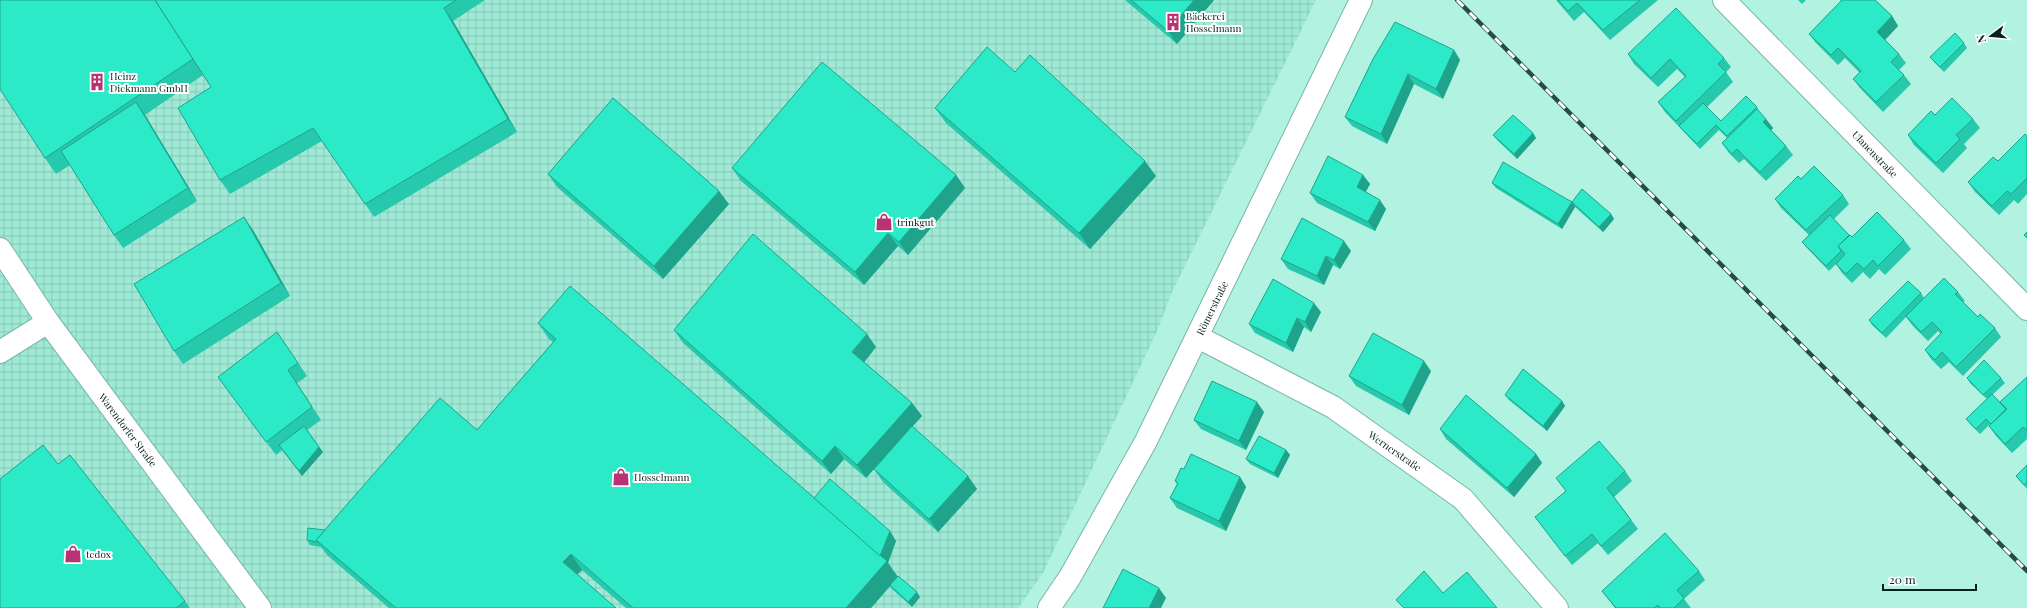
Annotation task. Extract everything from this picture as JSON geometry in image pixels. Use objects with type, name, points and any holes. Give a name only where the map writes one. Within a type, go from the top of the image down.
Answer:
[{"type":"street","name":"Römerstraße","points":[[1049,608],[1070,577],[1125,480],[1198,337],[1361,0]]},
{"type":"street","name":"Ulanenstraße","points":[[1724,0],[2027,309]]},
{"type":"street","name":"Warendorfer Straße","points":[[0,249],[48,322],[260,608]]},
{"type":"street","points":[[0,352],[48,322]]},
{"type":"street","name":"Wernerstraße","points":[[1198,337],[1333,407],[1463,499],[1557,608]]},
{"type":"shaded area","points":[[0,0],[1316,0],[1172,292],[1158,329],[1043,573],[1018,608],[0,608]]},
{"type":"building","name":"Heinz Diekmann GmbH","points":[[0,0],[155,0],[193,59],[45,158],[0,89]]},
{"type":"building","points":[[155,0],[456,0],[444,8],[508,119],[365,204],[313,128],[220,180],[178,108],[211,87]]},
{"type":"building","points":[[1131,0],[1194,0],[1168,31]]},
{"type":"building","points":[[1558,0],[1640,0],[1603,30],[1577,3],[1568,11]]},
{"type":"building","points":[[1842,0],[1875,0],[1892,16],[1877,32],[1899,54],[1891,62],[1904,75],[1876,102],[1853,79],[1861,71],[1838,48],[1831,55],[1809,34]]},
{"type":"building","points":[[1676,8],[1724,58],[1718,64],[1726,72],[1676,121],[1658,102],[1686,76],[1670,59],[1651,78],[1628,54]]},
{"type":"building","points":[[1395,22],[1454,50],[1436,89],[1408,74],[1381,134],[1345,117],[1373,59]]},
{"type":"building","points":[[1955,33],[1964,43],[1940,67],[1930,57]]},
{"type":"building","points":[[987,47],[1015,72],[1030,55],[1145,161],[1079,233],[935,108]]},
{"type":"building","points":[[822,62],[956,175],[899,242],[888,233],[855,272],[732,168]]},
{"type":"building","points":[[1746,96],[1757,107],[1727,136],[1716,125],[1697,144],[1679,126],[1703,103],[1721,121]]},
{"type":"building","points":[[613,98],[719,191],[654,266],[548,174]]},
{"type":"building","points":[[1952,98],[1973,119],[1956,135],[1960,139],[1936,163],[1908,135],[1931,111],[1935,115]]},
{"type":"building","points":[[136,102],[188,188],[114,235],[61,151]]},
{"type":"building","points":[[1757,109],[1766,119],[1763,122],[1786,146],[1760,172],[1737,149],[1732,154],[1722,143]]},
{"type":"building","points":[[1513,115],[1533,133],[1514,154],[1493,135]]},
{"type":"building","points":[[2025,134],[2027,136],[2027,178],[2011,194],[2007,191],[1992,206],[1968,182],[1993,157],[1998,161]]},
{"type":"building","points":[[1328,156],[1363,175],[1357,187],[1380,200],[1368,222],[1310,193]]},
{"type":"building","points":[[1503,162],[1572,202],[1558,224],[1492,183]]},
{"type":"building","points":[[1814,166],[1843,195],[1806,230],[1775,199],[1798,176],[1801,179]]},
{"type":"building","points":[[1582,189],[1611,214],[1599,227],[1572,202]]},
{"type":"building","points":[[1877,212],[1904,240],[1878,266],[1873,260],[1864,269],[1857,263],[1846,274],[1836,264],[1845,254],[1838,246],[1850,235],[1852,237]]},
{"type":"building","points":[[1830,215],[1849,235],[1838,246],[1841,251],[1826,266],[1802,242]]},
{"type":"building","points":[[244,217],[281,283],[174,351],[134,284]]},
{"type":"building","points":[[1302,218],[1344,241],[1334,260],[1326,256],[1317,276],[1281,259]]},
{"type":"building","points":[[753,234],[867,334],[852,352],[912,403],[857,465],[835,446],[822,461],[674,330]]},
{"type":"building","points":[[1944,278],[1958,292],[1955,294],[1978,317],[1980,314],[1995,328],[1956,367],[1942,352],[1935,360],[1925,350],[1942,332],[1932,322],[1921,332],[1906,316]]},
{"type":"building","points":[[1273,279],[1314,303],[1305,322],[1297,318],[1286,343],[1249,324]]},
{"type":"building","points":[[1908,281],[1921,293],[1882,333],[1869,320]]},
{"type":"building","name":"Hosselmann","points":[[570,286],[887,561],[846,608],[633,608],[571,554],[563,562],[616,608],[396,608],[316,540],[440,398],[477,430],[556,339],[538,323]]},
{"type":"building","points":[[277,332],[298,363],[288,370],[312,407],[266,442],[218,377]]},
{"type":"building","points":[[1373,333],[1424,361],[1402,405],[1349,376]]},
{"type":"building","points":[[1984,360],[2001,378],[1983,395],[1967,378]]},
{"type":"building","points":[[1523,369],[1562,401],[1543,426],[1505,395]]},
{"type":"building","points":[[2027,377],[2027,430],[2023,427],[2005,444],[1989,426],[2007,409],[2000,402]]},
{"type":"building","points":[[1212,381],[1257,402],[1239,441],[1194,420]]},
{"type":"building","points":[[1992,394],[2006,409],[1991,424],[1986,419],[1976,429],[1966,419]]},
{"type":"building","points":[[1466,395],[1536,454],[1507,488],[1440,429]]},
{"type":"building","points":[[304,426],[319,447],[299,471],[279,445]]},
{"type":"building","points":[[912,426],[968,476],[929,519],[874,469]]},
{"type":"building","points":[[1259,436],[1286,450],[1274,473],[1246,459]]},
{"type":"building","points":[[1599,441],[1625,471],[1607,488],[1631,520],[1601,546],[1592,534],[1565,556],[1535,517],[1566,491],[1556,478]]},
{"type":"building","name":"tedox","points":[[43,445],[58,464],[70,455],[185,601],[176,608],[0,608],[0,479]]},
{"type":"building","points":[[1191,454],[1240,477],[1219,521],[1170,498],[1178,483],[1175,481],[1181,468],[1184,469]]},
{"type":"building","points":[[2027,465],[2027,482],[2024,485],[2016,476]]},
{"type":"building","points":[[830,479],[890,531],[880,556],[814,498]]},
{"type":"building","points":[[308,528],[325,530],[316,540],[318,542],[307,540]]},
{"type":"building","points":[[1665,533],[1699,571],[1677,590],[1684,598],[1674,608],[1660,608],[1658,605],[1654,608],[1616,608],[1602,591]]},
{"type":"building","points":[[1123,569],[1159,588],[1149,608],[1103,608]]},
{"type":"building","points":[[1424,571],[1443,593],[1467,572],[1497,608],[1404,608],[1396,600]]},
{"type":"building","points":[[898,576],[917,592],[908,602],[890,585]]},
{"type":"railway","points":[[1457,0],[2027,571]]},
{"type":"place","name":"Bäckerei Hosselmann","points":[[1173,22]]},
{"type":"place","name":"Heinz Diekmann GmbH","points":[[97,82]]},
{"type":"place","name":"trinkgut","points":[[884,222]]},
{"type":"place","name":"Hosselmann","points":[[621,477]]},
{"type":"place","name":"tedox","points":[[73,554]]}]
